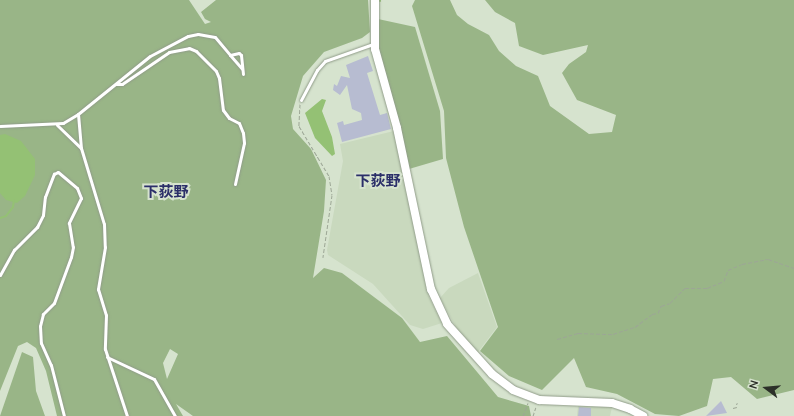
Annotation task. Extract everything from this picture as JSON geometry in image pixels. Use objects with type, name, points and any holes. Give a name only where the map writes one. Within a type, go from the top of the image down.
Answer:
[{"type":"street","points":[[375,0],[375,44],[391,101],[432,289],[438,306],[453,332],[492,374],[513,390],[539,400],[612,403],[643,416]]},
{"type":"lane","points":[[0,126],[57,125],[78,114],[98,95],[116,84],[125,74],[150,56],[188,36],[212,35],[230,55],[243,73],[241,56],[239,53],[230,55]]},
{"type":"lane","points":[[301,100],[317,70],[325,61],[375,44]]},
{"type":"lane","points":[[116,84],[122,84],[169,52],[189,48],[196,51],[216,71],[219,78],[223,110],[229,118],[240,123],[243,133],[244,143],[235,184]]},
{"type":"lane","points":[[78,114],[81,148],[104,224],[105,247],[98,289],[106,316],[107,358],[127,416]]},
{"type":"lane","points":[[57,125],[81,148]]},
{"type":"lane","points":[[0,275],[14,250],[37,227],[43,215],[45,197],[54,174],[58,172],[77,188],[81,198],[69,223],[73,247],[71,257],[54,303],[43,314],[40,326],[41,344],[51,365],[64,416]]},
{"type":"lane","points":[[107,358],[154,379],[175,416]]},
{"type":"path","points":[[301,100],[299,126],[329,176],[332,195],[323,257]]},
{"type":"path","points":[[557,339],[578,333],[601,335],[630,329],[658,313],[661,306],[670,303],[685,288],[707,288],[724,281],[728,270],[742,264],[768,259],[794,268]]},
{"type":"path","points":[[533,416],[539,400]]},
{"type":"path","points":[[733,408],[737,406]]},
{"type":"path","points":[[523,416],[526,410]]},
{"type":"shaded area","points":[[0,0],[189,0],[205,24],[211,22],[205,19],[201,12],[216,0],[368,0],[370,32],[362,38],[324,52],[303,76],[291,116],[293,129],[311,149],[326,180],[324,211],[313,278],[324,268],[342,273],[402,318],[420,342],[447,336],[498,397],[529,406],[531,416],[193,416],[176,404],[183,416],[57,416],[46,371],[36,348],[27,342],[18,346],[0,391]],"holes":[[[170,349],[178,354],[167,379],[163,363]]]},
{"type":"shaded area","points":[[415,0],[450,0],[457,15],[468,24],[489,35],[499,51],[516,66],[538,76],[550,106],[589,134],[612,132],[616,115],[577,100],[562,73],[569,64],[586,52],[588,45],[543,55],[519,46],[515,23],[495,12],[485,0],[794,0],[794,390],[757,399],[731,377],[713,379],[707,406],[679,416],[655,414],[617,394],[586,387],[574,358],[542,390],[509,376],[480,351],[498,327],[464,227],[446,158],[444,111],[412,6]]},
{"type":"shaded area","points":[[378,19],[415,27],[440,111],[443,159],[409,169],[378,53]]},
{"type":"shaded area","points":[[322,99],[326,100],[322,111],[332,137],[335,154],[332,156],[315,138],[305,113]]},
{"type":"shaded area","points":[[394,131],[429,297],[442,323],[423,329],[410,325],[373,284],[328,255],[327,250],[343,161],[340,144]]},
{"type":"shaded area","points":[[5,134],[21,141],[35,159],[35,175],[25,196],[17,203],[6,200],[0,193],[0,135]]},
{"type":"shaded area","points":[[478,273],[497,327],[478,352],[457,329],[440,298],[449,288]]},
{"type":"shaded area","points":[[22,352],[33,357],[36,391],[45,416],[0,416]]},
{"type":"shaded area","points":[[578,406],[612,407],[610,416],[577,416]]},
{"type":"building","points":[[368,56],[373,71],[367,73],[380,115],[387,113],[391,129],[342,142],[337,123],[343,121],[344,125],[362,120],[361,113],[352,109],[347,85],[340,95],[333,90],[334,84],[337,86],[341,76],[350,78],[346,65]]},
{"type":"building","points":[[721,401],[727,413],[706,416]]},
{"type":"building","points":[[579,407],[591,408],[591,416],[578,416]]},
{"type":"waterway","points":[[0,218],[6,216],[13,207],[14,200]]},
{"type":"district","name":"下荻野","points":[[378,182]]},
{"type":"district","name":"下荻野","points":[[166,193]]}]
